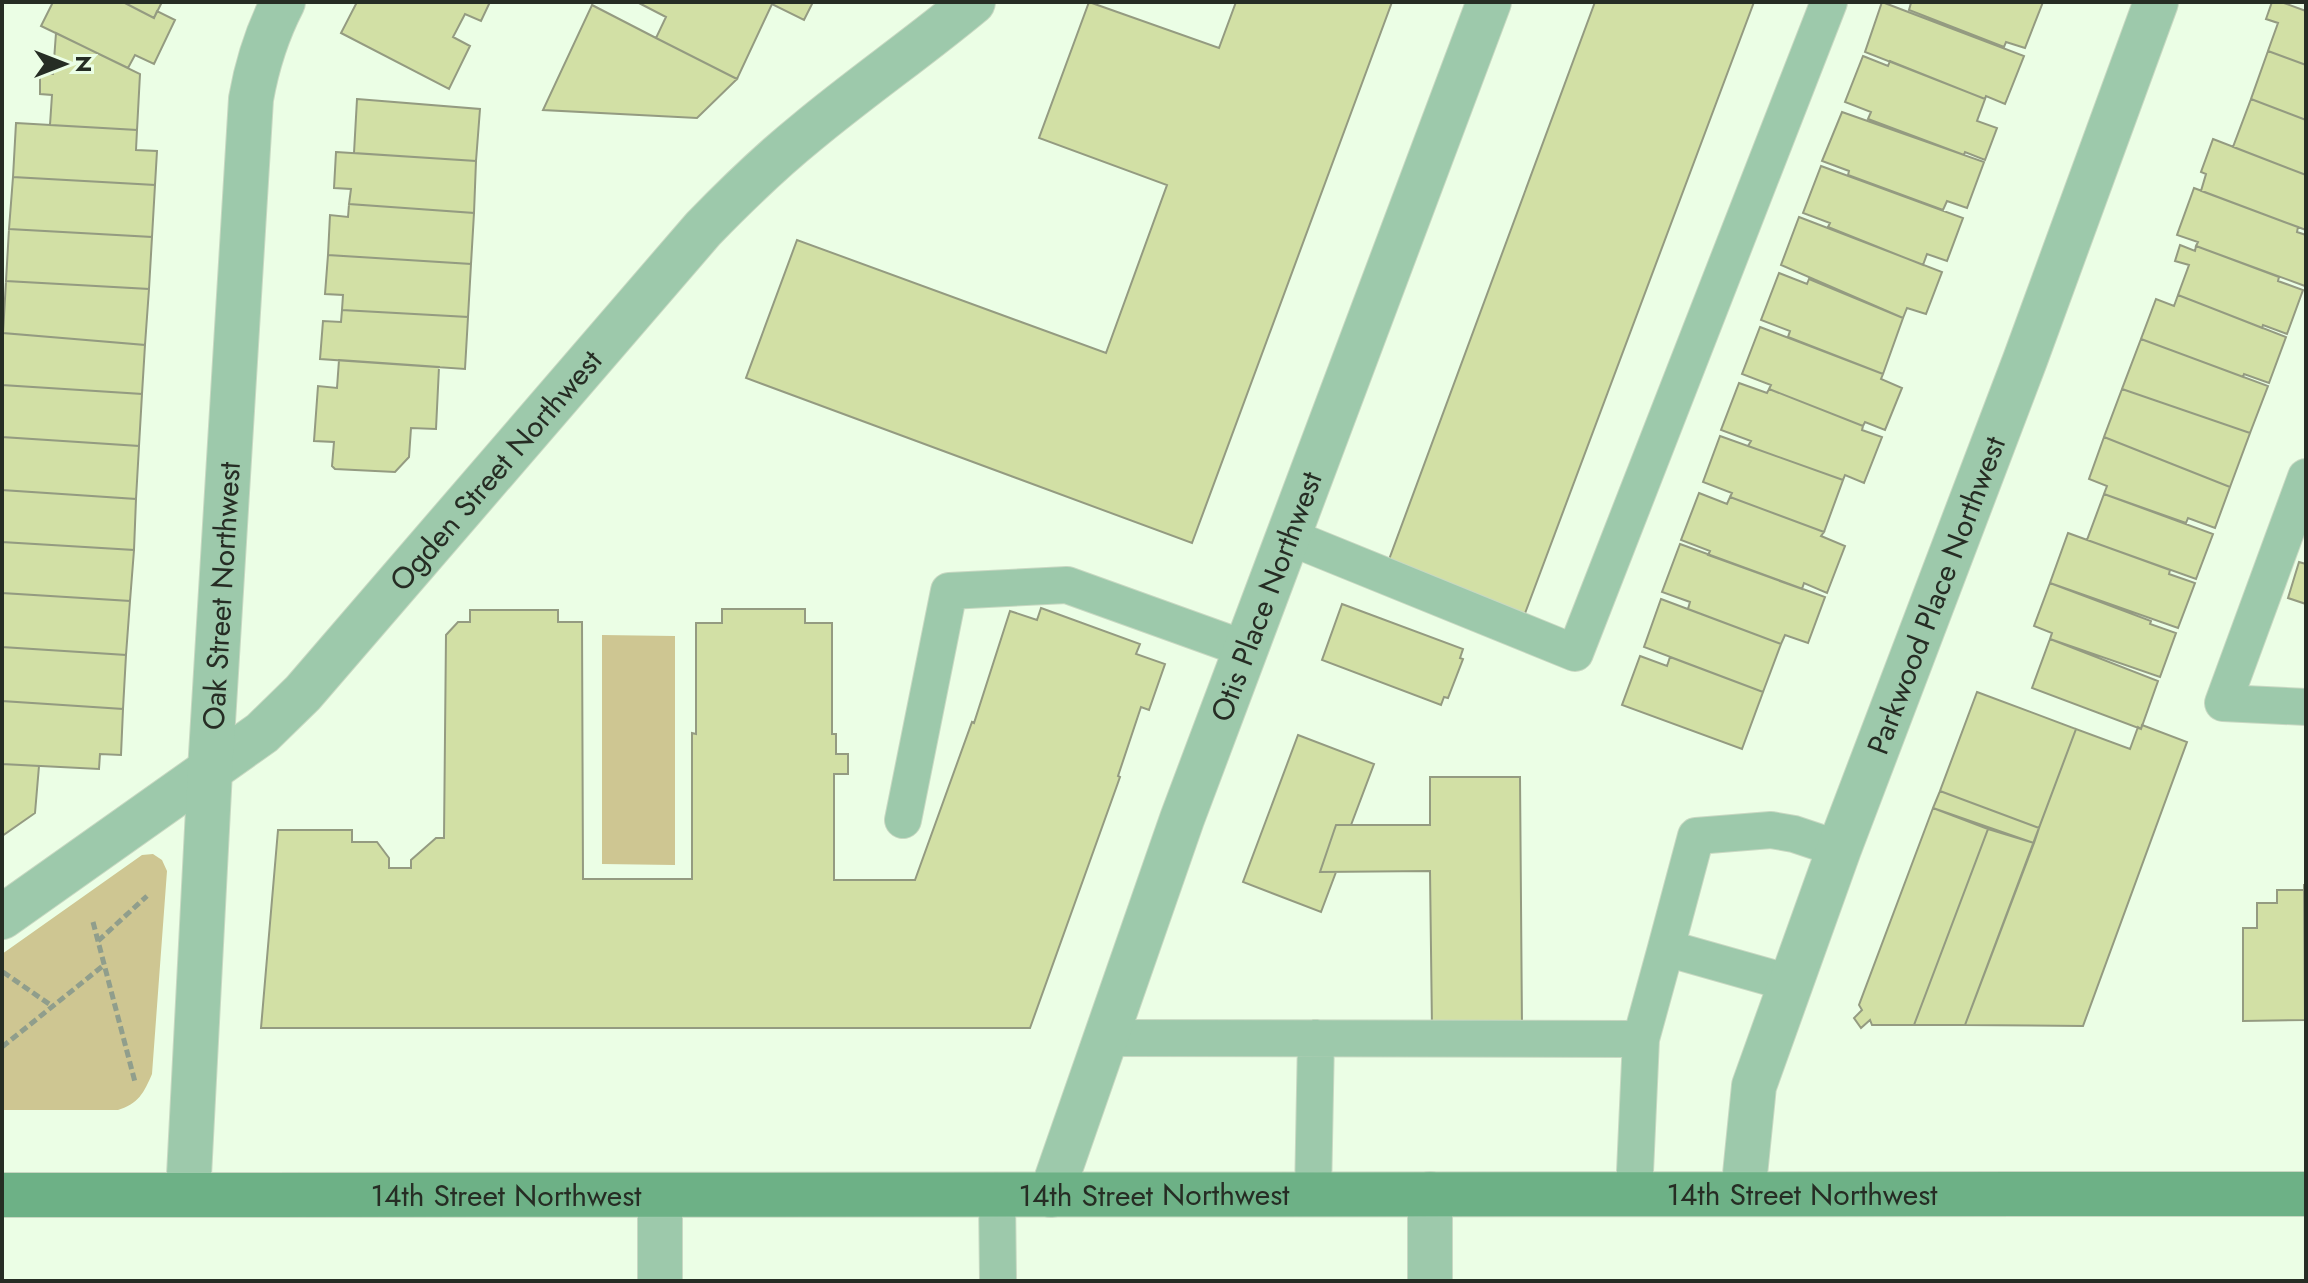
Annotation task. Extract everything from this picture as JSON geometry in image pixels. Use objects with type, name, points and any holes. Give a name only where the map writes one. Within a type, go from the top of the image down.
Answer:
[{"type":"main road","name":"14th Street Northwest","points":[[2,1195],[2306,1194]]},
{"type":"street","name":"Oak Street Northwest","points":[[188,1195],[251,99],[255,73],[283,2]]},
{"type":"street","name":"Ogden Street Northwest","points":[[2,917],[262,733],[303,693],[735,195],[807,131],[973,2]]},
{"type":"street","name":"Otis Place Northwest","points":[[1051,1195],[1103,1038],[1245,649],[1489,2]]},
{"type":"street","name":"Parkwood Place Northwest","points":[[1743,1194],[1754,1086],[1839,849],[2025,360],[2156,2]]},
{"type":"street","points":[[1430,1194],[1430,1281]]},
{"type":"street","points":[[660,1195],[660,1281]]},
{"type":"lane","points":[[1287,536],[1575,653],[1829,2]]},
{"type":"lane","points":[[2306,477],[2223,703],[2306,707]]},
{"type":"lane","points":[[903,820],[949,591],[1067,585],[1245,649]]},
{"type":"lane","points":[[1634,1194],[1641,1039],[1696,836],[1771,830],[1839,849]]},
{"type":"lane","points":[[1666,948],[1790,983]]},
{"type":"lane","points":[[1103,1038],[1641,1039]]},
{"type":"lane","points":[[1313,1195],[1316,1038]]},
{"type":"lane","points":[[997,1195],[998,1281]]},
{"type":"path","points":[[98,941],[126,915]]},
{"type":"path","points":[[96,931],[136,1087]]},
{"type":"path","points":[[2,1047],[104,964]]},
{"type":"path","points":[[2,972],[52,1006]]},
{"type":"shaded area","points":[[602,635],[675,636],[675,865],[602,864]]},
{"type":"shaded area","points":[[153,854],[162,860],[167,871],[152,1074],[143,1092],[131,1105],[118,1110],[2,1110],[2,954],[142,855]]},
{"type":"building","points":[[53,2],[123,2],[154,18],[157,11],[175,20],[154,64],[135,55],[128,68],[41,26]]},
{"type":"building","points":[[123,2],[162,2],[154,18]]},
{"type":"building","points":[[357,2],[490,2],[481,21],[465,14],[453,37],[470,46],[449,89],[341,33]]},
{"type":"building","points":[[637,2],[813,2],[804,20],[772,4],[737,79],[656,38],[666,17]]},
{"type":"building","points":[[1089,2],[1219,48],[1236,2],[1392,2],[1192,543],[746,378],[797,240],[1106,353],[1167,185],[1039,138]]},
{"type":"building","points":[[1595,2],[1754,2],[1524,616],[1387,565]]},
{"type":"building","points":[[1882,2],[2024,56],[2005,104],[1865,52]]},
{"type":"building","points":[[1909,2],[2043,2],[2025,48],[2006,42],[2004,47],[1909,10]]},
{"type":"building","points":[[2272,2],[2306,11],[2306,65],[2268,51],[2278,23],[2266,19]]},
{"type":"building","points":[[592,5],[737,79],[697,118],[543,110]]},
{"type":"building","points":[[56,33],[140,74],[137,130],[50,125],[52,95],[40,94],[40,73],[53,74]]},
{"type":"building","points":[[2268,51],[2306,65],[2306,120],[2251,99]]},
{"type":"building","points":[[1863,56],[1888,66],[1890,61],[1985,99],[1977,121],[1997,128],[1985,160],[1868,119],[1871,112],[1845,102]]},
{"type":"building","points":[[357,99],[480,109],[476,161],[354,153]]},
{"type":"building","points":[[2251,99],[2306,120],[2306,175],[2233,147]]},
{"type":"building","points":[[1842,112],[1984,162],[1967,208],[1947,201],[1943,210],[1848,175],[1849,171],[1822,161]]},
{"type":"building","points":[[16,123],[137,130],[136,150],[157,151],[155,185],[13,177]]},
{"type":"building","points":[[2213,139],[2306,175],[2306,230],[2201,191],[2206,174],[2201,172]]},
{"type":"building","points":[[336,152],[476,161],[474,213],[349,204],[351,189],[334,188]]},
{"type":"building","points":[[1821,166],[1963,218],[1947,261],[1927,254],[1923,265],[1828,227],[1830,223],[1803,213]]},
{"type":"building","points":[[13,177],[155,185],[152,237],[9,229]]},
{"type":"building","points":[[2194,188],[2298,227],[2297,232],[2306,235],[2305,286],[2196,246],[2198,242],[2177,235]]},
{"type":"building","points":[[349,204],[474,213],[471,264],[328,255],[330,215],[348,217]]},
{"type":"building","points":[[1799,217],[1942,272],[1926,314],[1907,308],[1903,318],[1781,265]]},
{"type":"building","points":[[9,229],[152,237],[149,289],[6,281]]},
{"type":"building","points":[[2180,245],[2195,251],[2196,246],[2279,277],[2278,281],[2303,290],[2287,334],[2263,325],[2262,328],[2178,295],[2189,265],[2175,261]]},
{"type":"building","points":[[328,255],[471,264],[468,317],[342,310],[343,295],[325,294]]},
{"type":"building","points":[[1779,273],[1807,284],[1809,279],[1903,318],[1883,374],[1788,337],[1790,331],[1761,320]]},
{"type":"building","points":[[6,281],[149,289],[145,345],[3,333]]},
{"type":"building","points":[[2178,295],[2286,337],[2269,383],[2244,374],[2243,377],[2141,339],[2156,299],[2174,306]]},
{"type":"building","points":[[342,310],[468,317],[465,369],[320,359],[323,321],[341,322]]},
{"type":"building","points":[[1760,327],[1883,374],[1881,379],[1902,388],[1885,430],[1865,422],[1863,426],[1769,389],[1771,385],[1742,374]]},
{"type":"building","points":[[3,333],[145,345],[142,394],[2,385]]},
{"type":"building","points":[[2141,339],[2268,386],[2250,433],[2122,389]]},
{"type":"building","points":[[339,360],[439,367],[436,429],[411,428],[409,457],[395,472],[335,469],[332,466],[334,442],[314,441],[318,386],[337,388]]},
{"type":"building","points":[[1739,383],[1767,393],[1769,389],[1863,426],[1862,430],[1882,437],[1864,483],[1845,475],[1843,480],[1748,446],[1751,441],[1721,430]]},
{"type":"building","points":[[2,385],[142,394],[139,446],[2,437]]},
{"type":"building","points":[[2122,389],[2250,433],[2230,487],[2104,437]]},
{"type":"building","points":[[1720,436],[1843,480],[1824,532],[1730,497],[1732,493],[1703,482]]},
{"type":"building","points":[[2,437],[139,446],[136,499],[2,490]]},
{"type":"building","points":[[2104,437],[2230,487],[2215,528],[2188,518],[2186,523],[2104,494],[2107,486],[2089,479]]},
{"type":"building","points":[[2,490],[136,499],[134,550],[2,542]]},
{"type":"building","points":[[1699,493],[1727,504],[1730,497],[1824,532],[1821,536],[1845,546],[1827,593],[1804,583],[1802,589],[1708,555],[1710,551],[1681,540]]},
{"type":"building","points":[[2104,494],[2213,534],[2196,579],[2087,540]]},
{"type":"building","points":[[2068,533],[2170,570],[2169,574],[2195,583],[2178,628],[2050,583]]},
{"type":"building","points":[[2,542],[134,550],[130,601],[2,593]]},
{"type":"building","points":[[1680,544],[1825,597],[1808,643],[1785,635],[1781,644],[1688,609],[1690,602],[1662,592]]},
{"type":"building","points":[[2299,562],[2306,564],[2306,604],[2288,598]]},
{"type":"building","points":[[2050,583],[2176,633],[2160,677],[2050,639],[2052,633],[2034,626]]},
{"type":"building","points":[[2,593],[130,601],[126,655],[2,647]]},
{"type":"building","points":[[1661,599],[1781,644],[1763,692],[1644,647]]},
{"type":"building","points":[[1342,604],[1463,649],[1460,658],[1463,659],[1448,698],[1444,697],[1441,705],[1322,660]]},
{"type":"building","points":[[1041,608],[1140,644],[1136,654],[1165,664],[1149,710],[1141,707],[1120,777],[1030,1028],[261,1028],[278,830],[352,830],[352,842],[377,842],[389,858],[389,868],[411,868],[411,860],[436,838],[444,838],[446,635],[458,622],[470,622],[470,610],[558,610],[558,622],[582,622],[583,879],[692,879],[696,623],[722,623],[722,609],[805,609],[805,623],[832,623],[832,734],[836,734],[836,754],[848,754],[848,774],[834,774],[834,880],[915,880],[974,723],[1010,611],[1037,620]]},
{"type":"building","points":[[2050,639],[2158,681],[2141,729],[2032,688]]},
{"type":"building","points":[[2,647],[126,655],[123,709],[2,701]]},
{"type":"building","points":[[1640,656],[1667,666],[1670,657],[1763,692],[1742,749],[1622,705]]},
{"type":"building","points":[[1977,692],[2076,729],[2039,828],[1940,791]]},
{"type":"building","points":[[2,701],[123,709],[121,755],[100,754],[99,769],[2,764]]},
{"type":"building","points":[[2142,725],[2187,742],[2083,1026],[1965,1025],[2076,729],[2130,749],[2138,727],[2141,729]]},
{"type":"building","points":[[1298,735],[1374,764],[1351,825],[1336,825],[1320,872],[1336,872],[1321,912],[1243,882]]},
{"type":"building","points":[[2,764],[39,766],[35,813],[2,836]]},
{"type":"building","points":[[1430,777],[1520,777],[1522,1028],[1432,1029],[1430,871],[1320,872],[1336,825],[1430,825]]},
{"type":"building","points":[[1940,791],[2039,828],[2034,843],[1933,808]]},
{"type":"building","points":[[1933,808],[1988,829],[1914,1025],[1872,1025],[1870,1020],[1861,1028],[1854,1018],[1862,1010],[1859,1005]]},
{"type":"building","points":[[1988,829],[2034,843],[1965,1025],[1914,1025]]},
{"type":"building","points":[[2306,885],[2306,1020],[2305,1020]]},
{"type":"building","points":[[2277,890],[2304,890],[2305,1020],[2243,1021],[2243,928],[2257,928],[2257,903],[2277,903]]}]
